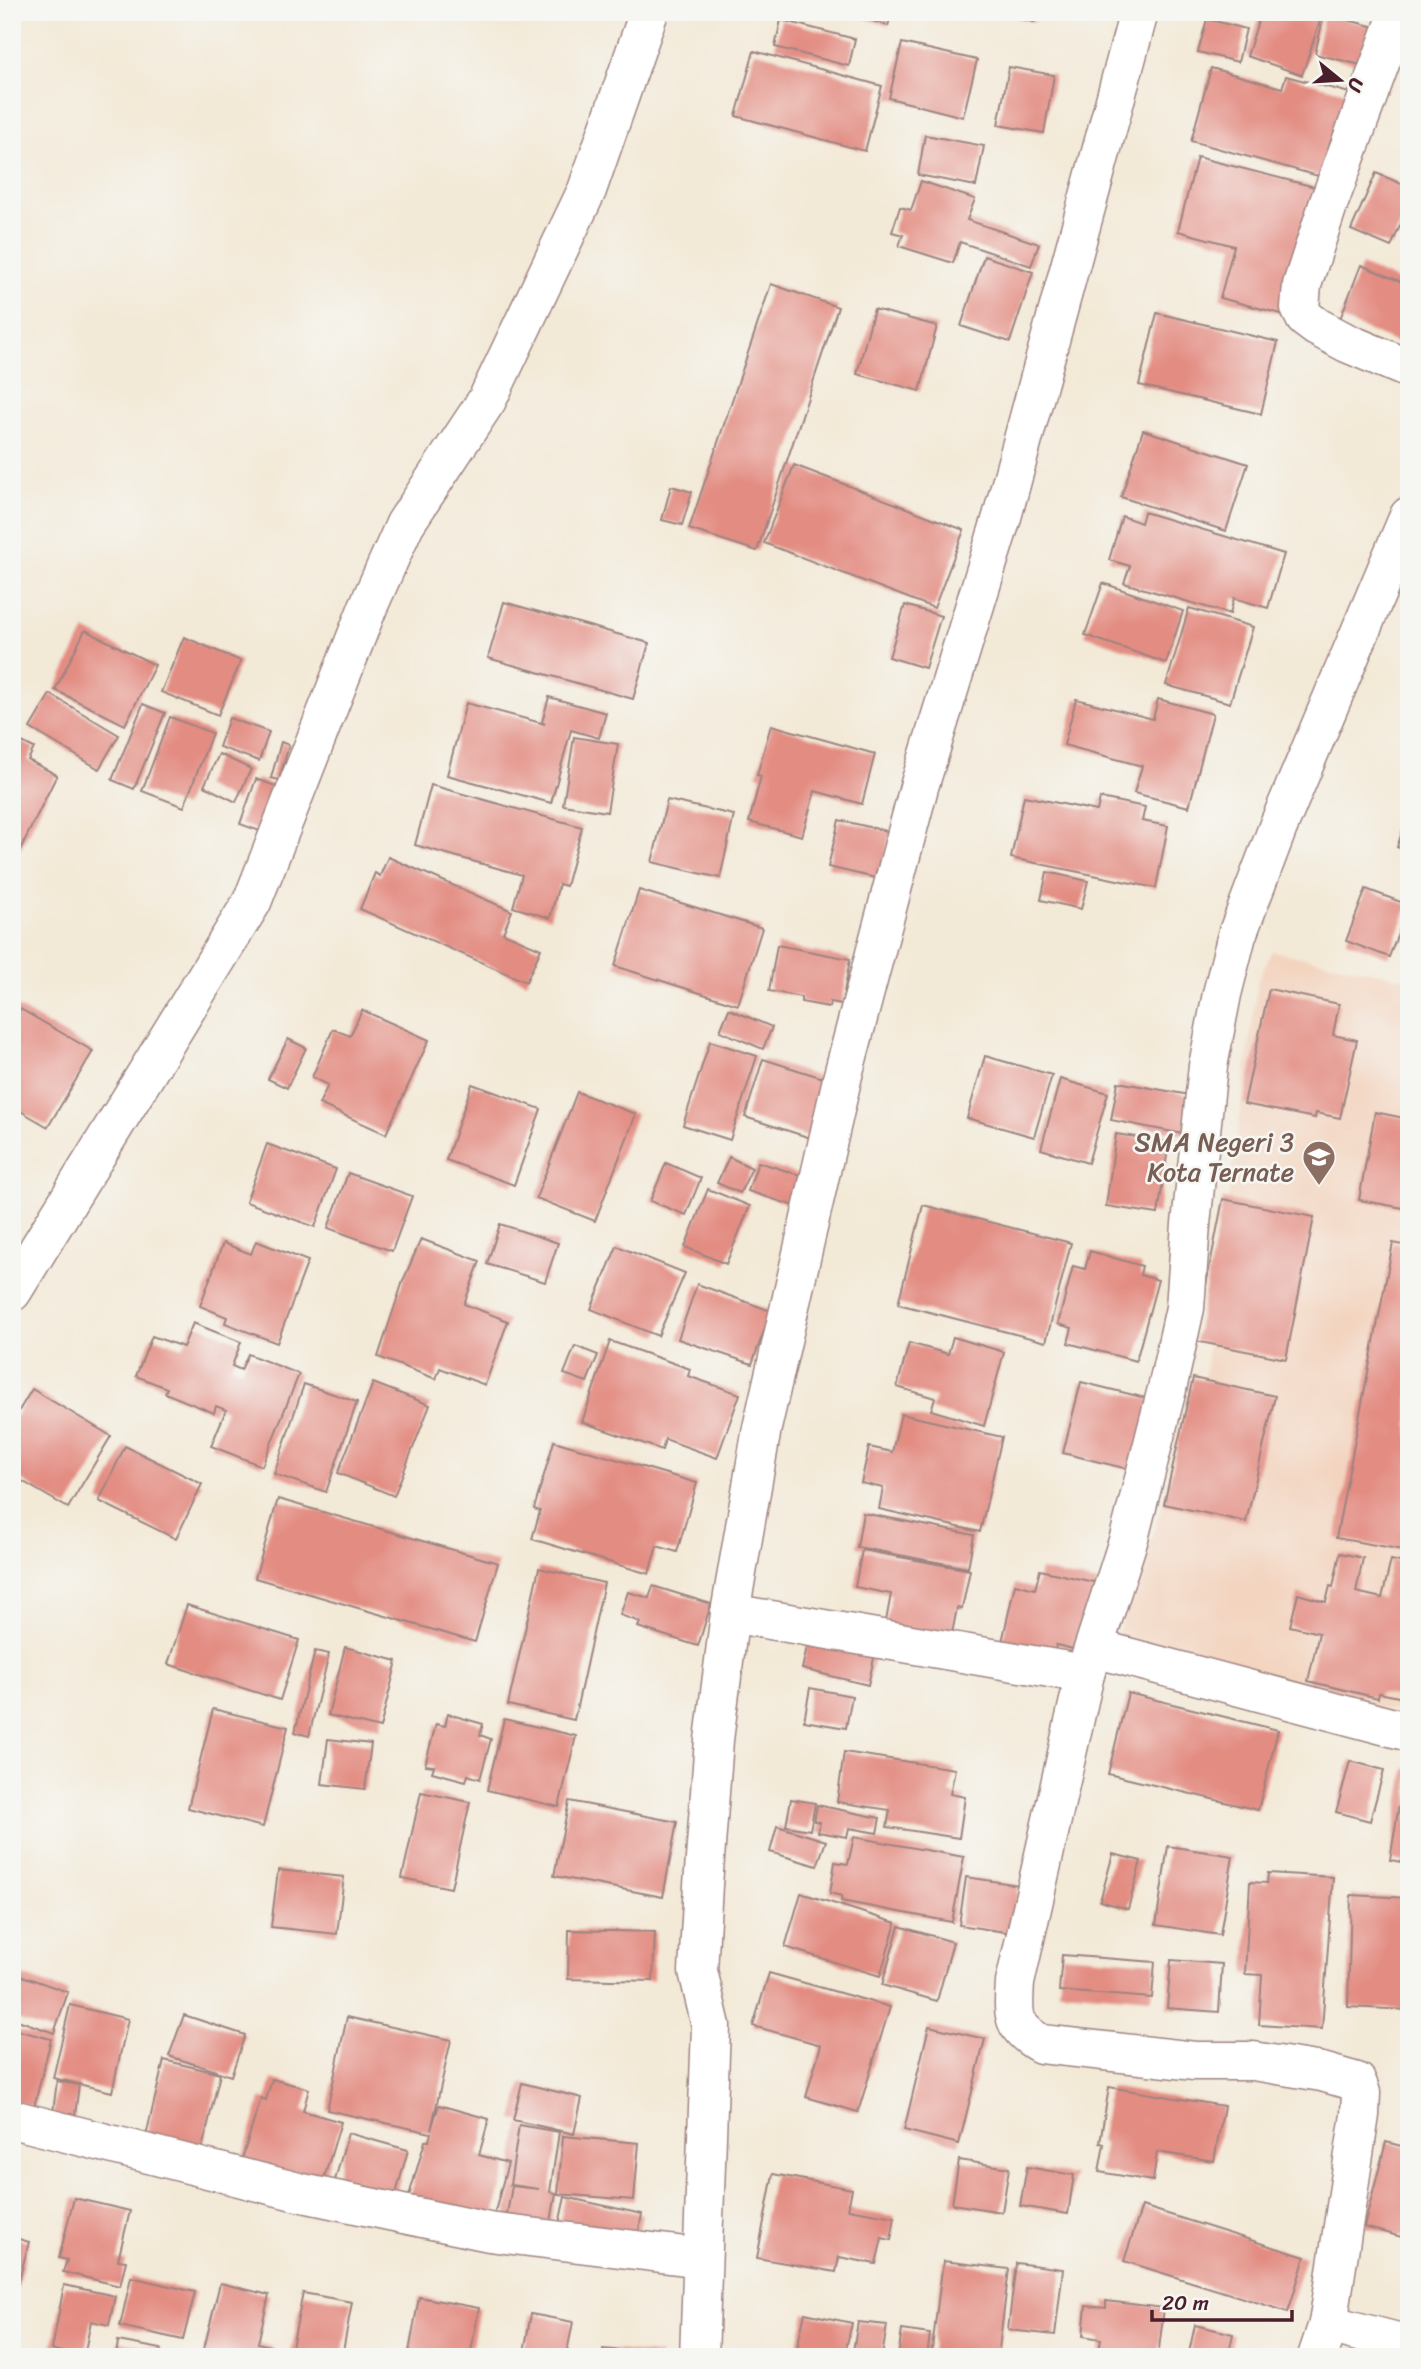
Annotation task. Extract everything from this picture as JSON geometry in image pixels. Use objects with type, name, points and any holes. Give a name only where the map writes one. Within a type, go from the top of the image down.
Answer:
[{"type":"main road","points":[[12,1292],[252,902],[368,607],[405,524],[487,400],[587,190],[649,12]]},
{"type":"main road","points":[[699,2357],[711,2026],[698,1971],[714,1740],[730,1613],[762,1429],[843,1075],[919,787],[1002,517],[1139,12]]},
{"type":"main road","points":[[1399,12],[1328,205],[1302,285],[1300,308],[1305,318],[1317,327],[1409,369]]},
{"type":"main road","points":[[1409,516],[1278,827],[1237,935],[1208,1066],[1185,1308],[1129,1538],[1089,1661],[1015,1983],[1013,2011],[1023,2034],[1041,2044],[1195,2062],[1253,2061],[1343,2077],[1357,2082],[1361,2092],[1360,2115],[1323,2340],[1409,2346]]},
{"type":"main road","points":[[730,1613],[1089,1661],[1409,1732]]},
{"type":"main road","points":[[12,2119],[298,2192],[489,2232],[702,2258]]},
{"type":"shaded area","name":"SMA Negeri 3 Kota Ternate","points":[[1272,951],[1409,979],[1409,1715],[1116,1638],[1202,1394],[1258,980]]},
{"type":"building","points":[[845,12],[892,12],[888,26]]},
{"type":"building","points":[[995,12],[1036,12],[1034,22]]},
{"type":"building","points":[[1261,12],[1323,12],[1302,75],[1247,56]]},
{"type":"building","points":[[1324,14],[1387,30],[1378,69],[1315,54]]},
{"type":"building","points":[[1207,19],[1246,29],[1238,62],[1198,52]]},
{"type":"building","points":[[781,20],[855,39],[849,66],[775,47]]},
{"type":"building","points":[[902,43],[977,60],[963,117],[889,98]]},
{"type":"building","points":[[754,51],[882,86],[865,151],[736,116]]},
{"type":"building","points":[[1009,67],[1054,75],[1044,133],[998,125]]},
{"type":"building","points":[[1211,68],[1282,88],[1286,76],[1357,95],[1333,180],[1191,141]]},
{"type":"building","points":[[925,135],[984,146],[976,186],[918,175]]},
{"type":"building","points":[[1197,157],[1319,188],[1293,317],[1220,298],[1234,246],[1178,231]]},
{"type":"building","points":[[1376,173],[1409,187],[1409,205],[1391,247],[1351,230]]},
{"type":"building","points":[[921,181],[975,199],[967,220],[1039,244],[1031,266],[960,242],[953,263],[899,246],[903,235],[892,232],[900,207],[911,210]]},
{"type":"building","points":[[984,256],[1033,272],[1010,342],[961,326]]},
{"type":"building","points":[[1361,265],[1409,285],[1409,348],[1340,319]]},
{"type":"building","points":[[771,284],[838,307],[757,551],[689,529]]},
{"type":"building","points":[[874,309],[937,326],[920,391],[857,374]]},
{"type":"building","points":[[1157,313],[1278,342],[1261,414],[1139,385]]},
{"type":"building","points":[[1143,430],[1248,464],[1226,531],[1121,497]]},
{"type":"building","points":[[794,465],[964,530],[934,608],[764,543]]},
{"type":"building","points":[[671,486],[692,492],[682,525],[662,520]]},
{"type":"building","points":[[1144,512],[1284,554],[1268,608],[1234,598],[1230,614],[1124,583],[1130,566],[1109,560],[1122,516],[1141,523]]},
{"type":"building","points":[[1103,583],[1183,611],[1166,663],[1085,635]]},
{"type":"building","points":[[504,602],[649,643],[633,699],[488,658]]},
{"type":"building","points":[[905,605],[941,616],[925,668],[889,657]]},
{"type":"building","points":[[1189,608],[1253,627],[1230,703],[1166,685]]},
{"type":"building","points":[[85,630],[155,665],[125,725],[55,690]]},
{"type":"building","points":[[184,637],[241,661],[218,715],[161,692]]},
{"type":"building","points":[[50,694],[119,735],[99,769],[30,728]]},
{"type":"building","points":[[549,697],[606,713],[599,738],[571,730],[551,803],[447,775],[466,703],[545,724],[542,722]]},
{"type":"building","points":[[1076,699],[1153,719],[1158,699],[1213,714],[1189,807],[1134,793],[1142,766],[1064,745]]},
{"type":"building","points":[[143,704],[165,713],[134,789],[112,780]]},
{"type":"building","points":[[170,717],[212,733],[184,807],[142,791]]},
{"type":"building","points":[[229,718],[269,732],[259,761],[219,747]]},
{"type":"building","points":[[771,725],[875,754],[862,804],[815,791],[802,836],[749,822],[761,776],[757,775]]},
{"type":"building","points":[[12,737],[34,748],[28,760],[57,775],[16,858],[12,857]]},
{"type":"building","points":[[574,737],[618,744],[607,812],[563,805]]},
{"type":"building","points":[[281,742],[289,745],[279,780],[271,778]]},
{"type":"building","points":[[219,754],[251,769],[236,802],[204,786]]},
{"type":"building","points":[[256,779],[287,790],[271,835],[240,824]]},
{"type":"building","points":[[431,785],[582,827],[566,886],[559,884],[550,918],[513,907],[522,875],[415,845]]},
{"type":"building","points":[[1024,796],[1097,811],[1100,798],[1145,807],[1142,821],[1168,826],[1156,888],[1011,858]]},
{"type":"building","points":[[667,800],[734,815],[720,878],[652,862]]},
{"type":"building","points":[[1409,812],[1409,851],[1397,847]]},
{"type":"building","points":[[839,820],[891,832],[880,879],[828,867]]},
{"type":"building","points":[[388,857],[512,911],[503,933],[541,949],[526,982],[360,909],[375,873],[380,876]]},
{"type":"building","points":[[1047,872],[1088,881],[1081,909],[1041,900]]},
{"type":"building","points":[[1366,889],[1409,905],[1389,957],[1346,941]]},
{"type":"building","points":[[639,890],[762,928],[738,1005],[615,966]]},
{"type":"building","points":[[777,945],[850,959],[842,1004],[830,1002],[829,1007],[801,1002],[801,997],[769,991]]},
{"type":"building","points":[[1269,989],[1339,1004],[1333,1035],[1357,1040],[1340,1118],[1316,1113],[1315,1118],[1244,1104]]},
{"type":"building","points":[[12,1004],[93,1051],[48,1127],[12,1106]]},
{"type":"building","points":[[729,1009],[772,1027],[763,1049],[720,1031]]},
{"type":"building","points":[[362,1010],[429,1040],[386,1134],[319,1104],[328,1085],[312,1077],[333,1029],[350,1036]]},
{"type":"building","points":[[288,1039],[306,1048],[287,1088],[268,1079]]},
{"type":"building","points":[[710,1041],[757,1056],[730,1140],[683,1125]]},
{"type":"building","points":[[985,1056],[1052,1075],[1034,1137],[967,1118]]},
{"type":"building","points":[[763,1059],[839,1083],[820,1141],[745,1117]]},
{"type":"building","points":[[1060,1079],[1108,1093],[1088,1163],[1041,1149]]},
{"type":"building","points":[[1118,1082],[1195,1096],[1188,1135],[1111,1120]]},
{"type":"building","points":[[472,1084],[541,1109],[514,1185],[446,1160]]},
{"type":"building","points":[[577,1092],[636,1114],[595,1221],[536,1198]]},
{"type":"building","points":[[1375,1112],[1409,1119],[1409,1209],[1359,1200]]},
{"type":"building","points":[[1116,1134],[1169,1142],[1158,1214],[1106,1206]]},
{"type":"building","points":[[267,1144],[336,1169],[315,1227],[246,1202]]},
{"type":"building","points":[[729,1157],[752,1168],[740,1193],[717,1183]]},
{"type":"building","points":[[758,1162],[813,1179],[804,1209],[748,1191]]},
{"type":"building","points":[[666,1163],[701,1178],[686,1215],[650,1201]]},
{"type":"building","points":[[348,1173],[412,1196],[392,1251],[328,1228]]},
{"type":"building","points":[[708,1189],[750,1206],[726,1264],[685,1247]]},
{"type":"building","points":[[1223,1199],[1314,1217],[1286,1359],[1195,1341]]},
{"type":"building","points":[[923,1205],[1071,1243],[1046,1342],[898,1304]]},
{"type":"building","points":[[500,1224],[558,1243],[545,1282],[487,1264]]},
{"type":"building","points":[[421,1239],[480,1261],[464,1304],[508,1321],[485,1385],[440,1368],[436,1379],[378,1357],[403,1281]]},
{"type":"building","points":[[256,1241],[308,1261],[277,1343],[225,1323],[227,1317],[200,1306],[223,1243],[251,1254]]},
{"type":"building","points":[[1393,1243],[1409,1246],[1409,1551],[1336,1538]]},
{"type":"building","points":[[617,1246],[685,1273],[658,1336],[591,1309]]},
{"type":"building","points":[[1090,1251],[1142,1266],[1140,1275],[1158,1280],[1136,1361],[1068,1343],[1072,1328],[1058,1324],[1073,1266],[1085,1269]]},
{"type":"building","points":[[697,1284],[771,1311],[752,1364],[678,1339]]},
{"type":"building","points":[[193,1323],[241,1342],[232,1366],[241,1370],[248,1354],[299,1374],[262,1466],[211,1446],[226,1410],[216,1406],[214,1413],[165,1393],[167,1388],[136,1376],[152,1336],[183,1347]]},
{"type":"building","points":[[953,1337],[1004,1352],[984,1426],[931,1410],[935,1398],[897,1387],[909,1343],[948,1354]]},
{"type":"building","points":[[610,1341],[690,1369],[688,1376],[740,1394],[717,1458],[665,1439],[662,1450],[582,1422]]},
{"type":"building","points":[[575,1346],[598,1355],[587,1382],[564,1374]]},
{"type":"building","points":[[1193,1378],[1275,1396],[1246,1522],[1164,1504]]},
{"type":"building","points":[[1081,1382],[1158,1401],[1140,1472],[1063,1453]]},
{"type":"building","points":[[373,1383],[430,1405],[394,1496],[338,1473]]},
{"type":"building","points":[[304,1384],[357,1402],[326,1492],[274,1474]]},
{"type":"building","points":[[32,1389],[111,1436],[68,1508],[12,1475],[12,1422]]},
{"type":"building","points":[[901,1414],[1002,1437],[980,1532],[879,1509],[883,1488],[861,1483],[869,1447],[892,1452]]},
{"type":"building","points":[[554,1441],[697,1483],[677,1552],[657,1546],[649,1574],[532,1539],[540,1511],[534,1509]]},
{"type":"building","points":[[125,1446],[202,1484],[176,1539],[99,1501]]},
{"type":"building","points":[[278,1499],[498,1563],[475,1642],[255,1578]]},
{"type":"building","points":[[863,1513],[974,1535],[968,1568],[857,1547]]},
{"type":"building","points":[[862,1550],[970,1570],[962,1609],[957,1608],[950,1644],[884,1632],[891,1594],[855,1587]]},
{"type":"building","points":[[1340,1553],[1363,1558],[1356,1592],[1382,1598],[1391,1560],[1409,1564],[1408,1699],[1379,1693],[1378,1698],[1308,1681],[1319,1633],[1290,1626],[1298,1594],[1326,1602],[1330,1586],[1333,1587]]},
{"type":"building","points":[[539,1568],[604,1583],[574,1720],[508,1705]]},
{"type":"building","points":[[1040,1570],[1098,1583],[1082,1651],[1056,1645],[1054,1654],[1002,1642],[1015,1584],[1035,1589]]},
{"type":"building","points":[[653,1586],[711,1604],[698,1646],[638,1627],[640,1622],[620,1615],[628,1592],[649,1598]]},
{"type":"building","points":[[187,1605],[299,1640],[280,1700],[168,1664]]},
{"type":"building","points":[[810,1634],[876,1649],[868,1685],[802,1669]]},
{"type":"building","points":[[345,1647],[397,1661],[380,1728],[328,1715]]},
{"type":"building","points":[[315,1651],[329,1654],[309,1736],[295,1732]]},
{"type":"building","points":[[810,1688],[852,1696],[846,1728],[804,1721]]},
{"type":"building","points":[[1128,1693],[1278,1730],[1258,1810],[1108,1774]]},
{"type":"building","points":[[213,1709],[288,1727],[263,1827],[188,1808]]},
{"type":"building","points":[[448,1714],[483,1724],[480,1735],[491,1739],[480,1779],[468,1775],[466,1781],[432,1772],[434,1766],[425,1765],[436,1724],[445,1726]]},
{"type":"building","points":[[504,1719],[576,1736],[559,1807],[487,1790]]},
{"type":"building","points":[[328,1739],[371,1744],[365,1789],[322,1784]]},
{"type":"building","points":[[844,1752],[955,1769],[950,1794],[965,1797],[959,1838],[887,1827],[890,1810],[837,1802]]},
{"type":"building","points":[[1350,1761],[1384,1770],[1370,1821],[1336,1812]]},
{"type":"building","points":[[1405,1768],[1409,1769],[1409,1863],[1390,1860]]},
{"type":"building","points":[[421,1792],[470,1802],[451,1888],[402,1878]]},
{"type":"building","points":[[791,1799],[815,1803],[810,1830],[786,1826]]},
{"type":"building","points":[[569,1801],[677,1822],[663,1897],[554,1876]]},
{"type":"building","points":[[817,1805],[880,1818],[877,1833],[849,1828],[847,1837],[818,1832],[820,1822],[814,1821]]},
{"type":"building","points":[[777,1826],[826,1841],[817,1866],[770,1852]]},
{"type":"building","points":[[854,1837],[964,1857],[952,1922],[841,1901],[842,1896],[830,1893],[835,1862],[848,1864]]},
{"type":"building","points":[[1168,1846],[1233,1856],[1220,1935],[1156,1925]]},
{"type":"building","points":[[1113,1854],[1141,1861],[1128,1909],[1100,1901]]},
{"type":"building","points":[[278,1870],[344,1877],[337,1934],[271,1927]]},
{"type":"building","points":[[1268,1873],[1333,1877],[1322,2029],[1259,2025],[1262,1975],[1245,1974],[1250,1882],[1267,1883]]},
{"type":"building","points":[[966,1877],[1019,1885],[1012,1933],[959,1925]]},
{"type":"building","points":[[801,1893],[896,1923],[880,1976],[785,1947]]},
{"type":"building","points":[[1351,1895],[1409,1898],[1409,2010],[1348,2007]]},
{"type":"building","points":[[899,1926],[953,1942],[937,2001],[882,1985]]},
{"type":"building","points":[[569,1930],[655,1932],[653,1981],[568,1979]]},
{"type":"building","points":[[1062,1955],[1155,1962],[1152,1998],[1059,1991]]},
{"type":"building","points":[[1171,1960],[1222,1964],[1219,2012],[1167,2008]]},
{"type":"building","points":[[14,1973],[68,1992],[54,2033],[12,2018]]},
{"type":"building","points":[[769,1973],[890,2007],[858,2112],[806,2097],[821,2045],[753,2026]]},
{"type":"building","points":[[70,2005],[128,2019],[112,2092],[53,2078]]},
{"type":"building","points":[[184,2015],[245,2035],[231,2076],[169,2056]]},
{"type":"building","points":[[347,2017],[451,2040],[431,2130],[439,2105],[489,2119],[479,2155],[508,2163],[493,2219],[409,2196],[425,2141],[429,2141],[431,2133],[327,2110]]},
{"type":"building","points":[[929,2026],[985,2039],[959,2144],[904,2130]]},
{"type":"building","points":[[12,2029],[51,2039],[34,2107],[12,2101]]},
{"type":"building","points":[[164,2060],[220,2074],[202,2149],[146,2136]]},
{"type":"building","points":[[272,2079],[309,2089],[303,2111],[341,2122],[321,2188],[240,2165],[261,2098],[266,2100]]},
{"type":"building","points":[[57,2081],[79,2085],[73,2130],[51,2127]]},
{"type":"building","points":[[522,2083],[582,2098],[574,2134],[513,2120]]},
{"type":"building","points":[[1109,2087],[1224,2106],[1214,2161],[1157,2152],[1153,2181],[1099,2172],[1104,2144],[1100,2143]]},
{"type":"building","points":[[519,2125],[559,2132],[550,2192],[556,2193],[548,2239],[504,2231],[512,2186],[539,2189],[510,2185]]},
{"type":"building","points":[[348,2133],[408,2150],[394,2201],[334,2184]]},
{"type":"building","points":[[563,2136],[639,2143],[634,2200],[558,2194]]},
{"type":"building","points":[[1386,2142],[1409,2148],[1409,2239],[1364,2227]]},
{"type":"building","points":[[959,2160],[1009,2168],[1002,2212],[952,2204]]},
{"type":"building","points":[[1027,2167],[1074,2175],[1068,2214],[1020,2206]]},
{"type":"building","points":[[773,2174],[852,2189],[848,2209],[895,2217],[891,2240],[882,2238],[876,2264],[839,2257],[836,2272],[757,2258]]},
{"type":"building","points":[[565,2197],[642,2214],[635,2250],[557,2233]]},
{"type":"building","points":[[74,2198],[130,2211],[118,2260],[126,2261],[120,2286],[63,2272],[67,2260],[59,2258]]},
{"type":"building","points":[[1142,2206],[1305,2257],[1288,2312],[1124,2261]]},
{"type":"building","points":[[12,2237],[29,2242],[13,2303],[12,2303]]},
{"type":"building","points":[[943,2261],[1009,2269],[998,2357],[931,2357]]},
{"type":"building","points":[[1016,2263],[1063,2269],[1055,2335],[1008,2330]]},
{"type":"building","points":[[131,2277],[195,2292],[183,2340],[120,2326]]},
{"type":"building","points":[[220,2283],[269,2295],[258,2343],[273,2347],[270,2357],[202,2357]]},
{"type":"building","points":[[64,2285],[115,2296],[109,2325],[91,2321],[84,2356],[52,2350]]},
{"type":"building","points":[[303,2293],[352,2302],[342,2357],[290,2357]]},
{"type":"building","points":[[419,2297],[479,2308],[470,2357],[405,2357],[406,2352],[409,2352]]},
{"type":"building","points":[[1106,2301],[1164,2308],[1158,2357],[1098,2357],[1101,2339],[1083,2336],[1086,2306],[1106,2308]]},
{"type":"building","points":[[805,2313],[852,2323],[844,2357],[795,2357]]},
{"type":"building","points":[[531,2314],[573,2322],[566,2357],[523,2357]]},
{"type":"building","points":[[858,2322],[887,2325],[882,2357],[852,2357]]},
{"type":"building","points":[[1195,2325],[1233,2334],[1228,2357],[1188,2357]]},
{"type":"building","points":[[902,2330],[930,2334],[927,2357],[898,2357]]},
{"type":"building","points":[[118,2341],[161,2349],[159,2357],[116,2357]]},
{"type":"building","points":[[603,2349],[660,2355],[602,2357]]},
{"type":"building","points":[[747,2351],[787,2354],[787,2357],[746,2357]]},
{"type":"place","name":"SMA Negeri 3 Kota Ternate","points":[[1319,1187]]}]
